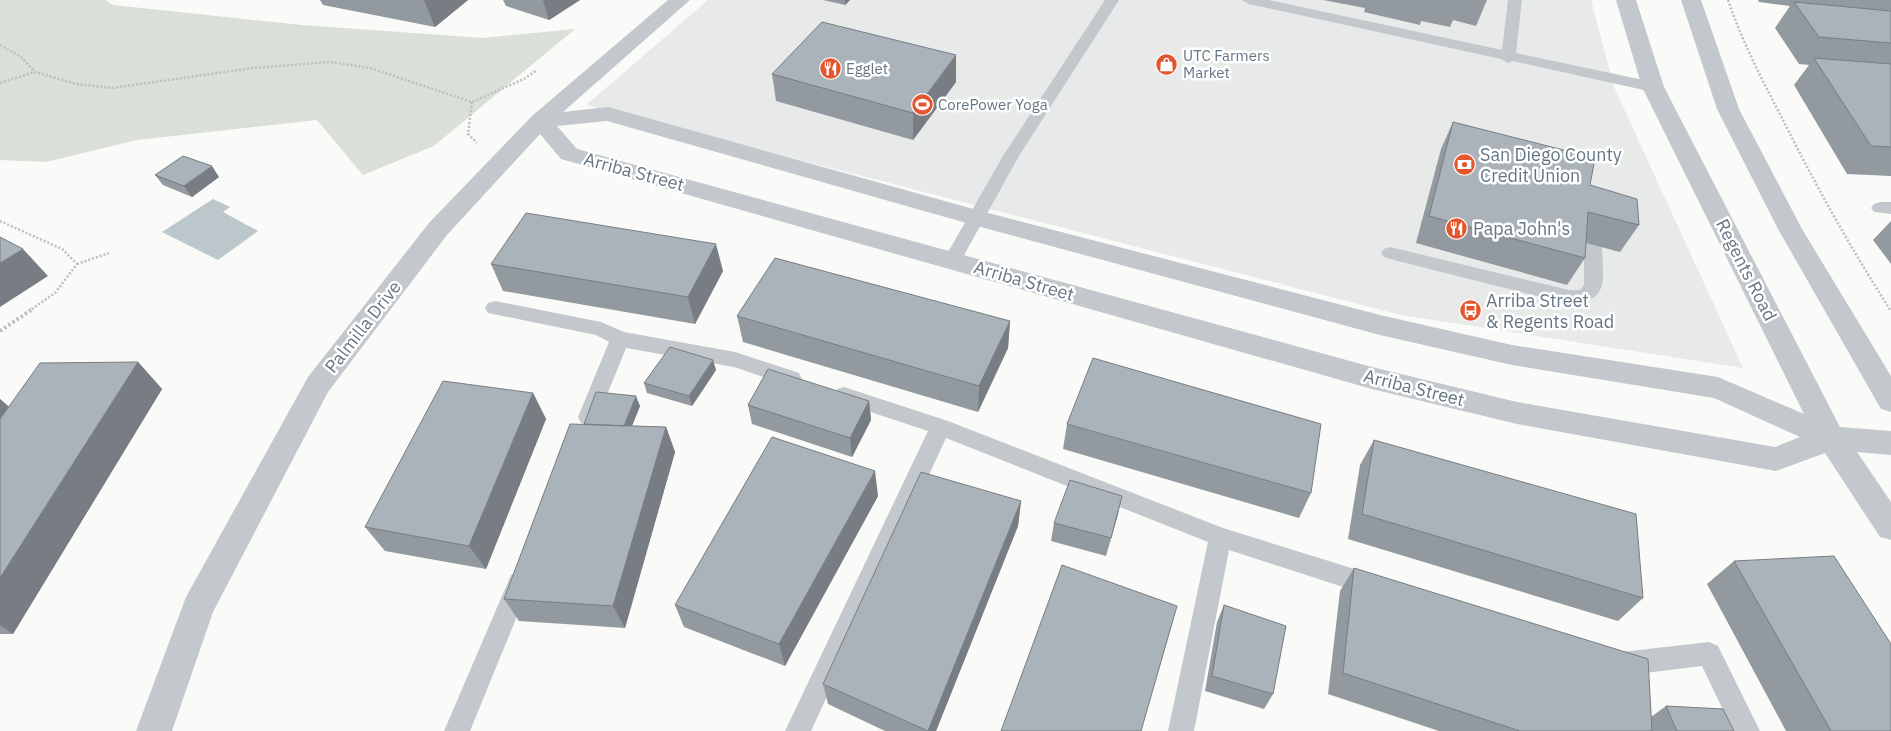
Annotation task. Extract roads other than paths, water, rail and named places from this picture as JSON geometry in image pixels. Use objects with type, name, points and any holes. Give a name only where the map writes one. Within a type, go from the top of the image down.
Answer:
[{"type":"street","name":"Palmilla Drive","points":[[154,731],[198,608],[318,385],[438,229],[499,164],[540,121],[622,48],[680,0]]},
{"type":"street","name":"Regents Road","points":[[1626,0],[1653,87],[1831,438],[1891,527]]},
{"type":"street","points":[[1691,0],[1728,109],[1790,229],[1891,400]]},
{"type":"street","name":"Arriba Street","points":[[540,121],[608,114],[977,218],[1380,325],[1512,355],[1718,388],[1831,438],[1891,443]]},
{"type":"street","name":"Arriba Street","points":[[540,121],[569,154],[1372,378],[1517,413],[1776,459],[1831,438]]},
{"type":"lane","points":[[952,261],[1011,156],[1112,0]]},
{"type":"lane","points":[[1249,0],[1508,58],[1653,87]]},
{"type":"lane","points":[[1508,58],[1515,0]]},
{"type":"lane","points":[[1390,252],[1569,296],[1585,296],[1594,286],[1593,245]]},
{"type":"lane","points":[[495,308],[601,330],[620,340],[735,360],[941,427],[1220,537],[1390,592]]},
{"type":"lane","points":[[578,440],[620,340]]},
{"type":"lane","points":[[798,731],[941,427]]},
{"type":"lane","points":[[1181,731],[1220,537]]},
{"type":"lane","points":[[457,730],[525,567]]},
{"type":"lane","points":[[1598,658],[1617,664],[1709,654],[1747,731]]},
{"type":"place","name":"UTC Farmers Market","points":[[1167,65]]},
{"type":"place","name":"Egglet","points":[[830,69]]},
{"type":"place","name":"CorePower Yoga","points":[[922,105]]},
{"type":"place","name":"San Diego County Credit Union","points":[[1464,165]]},
{"type":"place","name":"Papa John's","points":[[1457,229]]},
{"type":"place","name":"Arriba Street & Regents Road","points":[[1470,311]]}]
